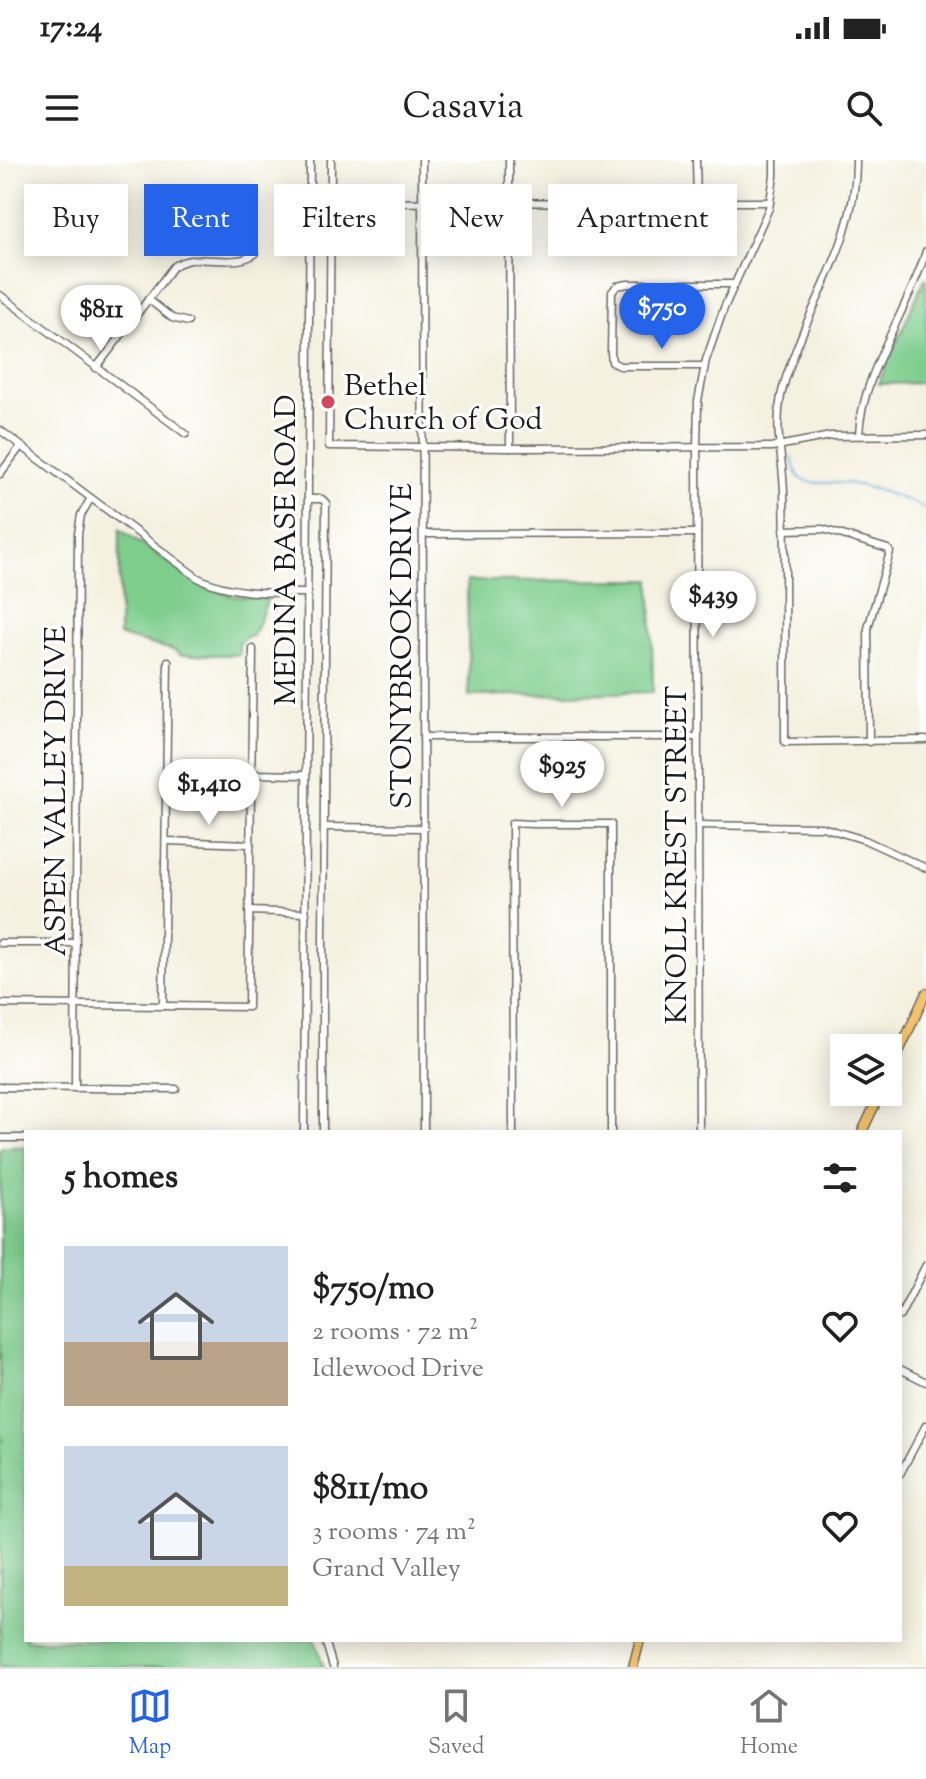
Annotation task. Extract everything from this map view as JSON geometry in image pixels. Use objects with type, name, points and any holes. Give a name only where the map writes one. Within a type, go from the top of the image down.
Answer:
[{"type":"main road","points":[[902,1045],[926,993]]},
{"type":"main road","points":[[863,1130],[874,1106]]},
{"type":"main road","points":[[633,1667],[639,1642]]},
{"type":"street","name":"MEDINA BASE ROAD","points":[[310,160],[310,184]]},
{"type":"street","points":[[331,160],[331,184]]},
{"type":"street","name":"STONYBROOK DRIVE","points":[[422,160],[422,184]]},
{"type":"street","points":[[509,160],[509,184]]},
{"type":"street","points":[[696,160],[697,184]]},
{"type":"street","name":"KNOLL KREST STREET","points":[[699,1130],[698,401],[712,340],[770,202],[774,160]]},
{"type":"street","points":[[856,160],[853,199],[842,243],[788,370],[779,409],[784,530],[785,742],[926,740]]},
{"type":"street","points":[[737,202],[770,202]]},
{"type":"street","points":[[859,434],[869,384],[912,291],[926,251]]},
{"type":"street","points":[[96,368],[178,263],[241,260],[250,256]]},
{"type":"street","name":"MEDINA BASE ROAD","points":[[304,1130],[310,256]]},
{"type":"street","points":[[331,256],[329,446],[779,447],[831,436],[926,435]]},
{"type":"street","name":"STONYBROOK DRIVE","points":[[422,256],[424,1130]]},
{"type":"street","points":[[509,256],[510,448]]},
{"type":"street","points":[[704,366],[620,366],[612,362],[611,297],[614,288],[628,284],[735,284]]},
{"type":"street","points":[[0,295],[186,434]]},
{"type":"street","points":[[148,299],[172,318],[188,322]]},
{"type":"street","points":[[0,430],[198,578],[244,592],[308,593]]},
{"type":"street","points":[[0,474],[21,446]]},
{"type":"street","name":"ASPEN VALLEY DRIVE","points":[[75,1088],[78,534],[81,515],[91,498]]},
{"type":"street","points":[[308,499],[322,499],[326,503],[323,1130]]},
{"type":"street","points":[[784,530],[832,531],[890,552],[868,628],[869,742]]},
{"type":"street","points":[[423,534],[697,533]]},
{"type":"street","points":[[0,1004],[248,1007],[253,649]]},
{"type":"street","points":[[163,1006],[168,661]]},
{"type":"street","points":[[423,737],[698,737]]},
{"type":"street","points":[[250,774],[305,775]]},
{"type":"street","points":[[513,1130],[512,823],[611,824],[611,1130]]},
{"type":"street","points":[[698,825],[822,827],[865,840],[926,868]]},
{"type":"street","points":[[324,827],[424,828]]},
{"type":"street","points":[[167,841],[250,844]]},
{"type":"street","points":[[249,911],[306,913]]},
{"type":"street","points":[[0,943],[76,943]]},
{"type":"street","points":[[305,985],[323,985]]},
{"type":"street","points":[[0,1087],[176,1089]]},
{"type":"street","points":[[0,1138],[24,1138]]},
{"type":"street","points":[[902,1312],[926,1265]]},
{"type":"street","points":[[902,1370],[926,1382]]},
{"type":"street","points":[[902,1470],[926,1425]]},
{"type":"street","points":[[326,1642],[333,1667]]},
{"type":"green space","points":[[926,278],[926,383],[878,384],[924,280]]},
{"type":"green space","points":[[120,529],[202,586],[233,596],[268,599],[253,636],[246,637],[239,644],[239,655],[180,655],[174,650],[119,636]]},
{"type":"green space","points":[[651,580],[653,692],[469,696],[467,581]]},
{"type":"green space","points":[[24,1147],[24,1642],[316,1642],[324,1667],[0,1667],[0,1444],[3,1440],[0,1437],[0,1149]]},
{"type":"waterway","points":[[792,457],[798,475],[807,481],[862,486],[926,509]]},
{"type":"place","name":"Bethel Church of God","points":[[328,402]]}]
